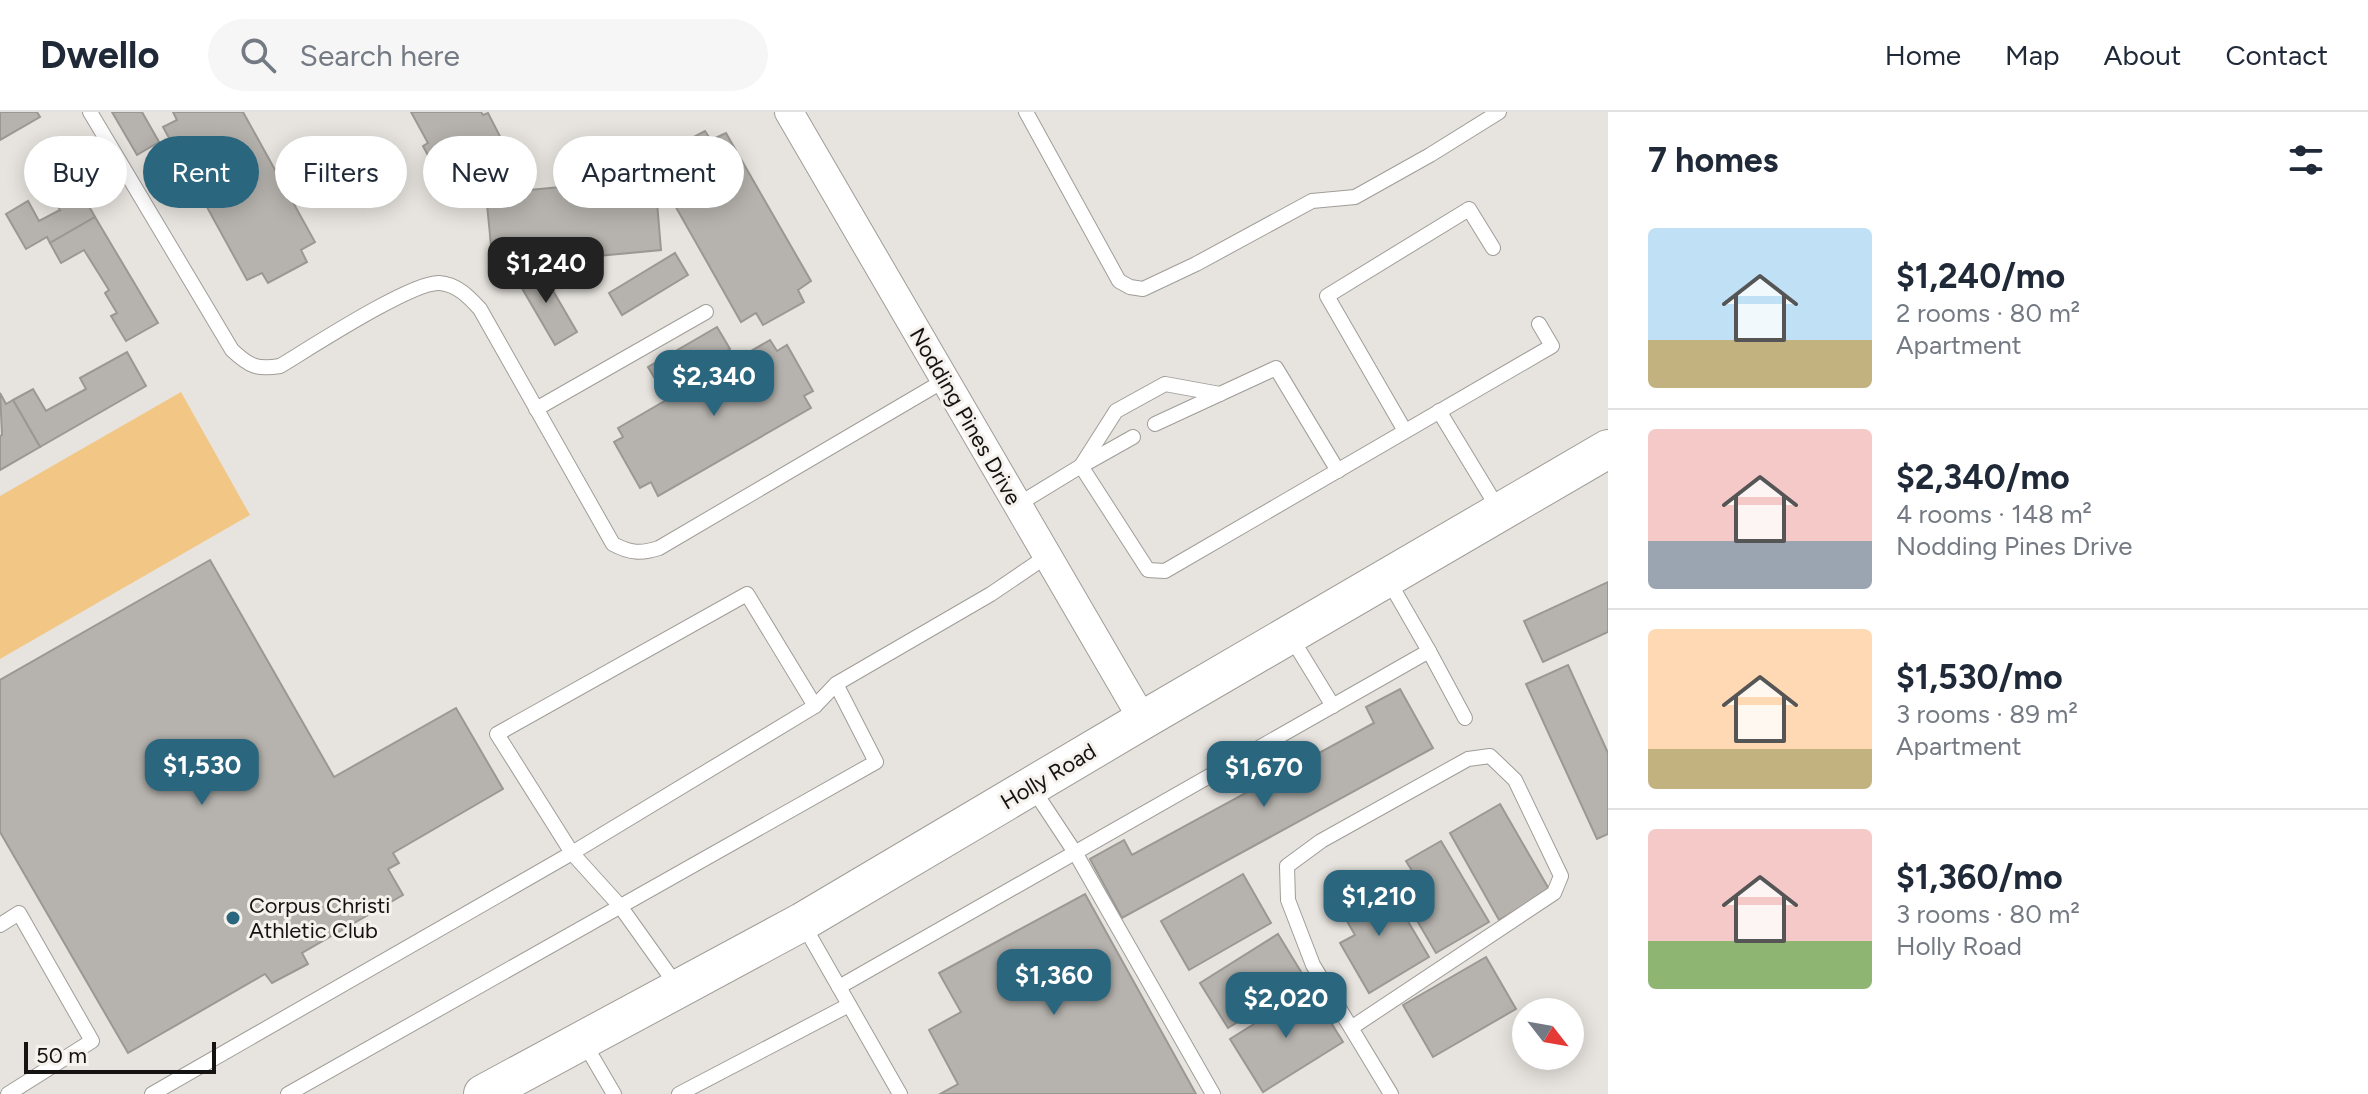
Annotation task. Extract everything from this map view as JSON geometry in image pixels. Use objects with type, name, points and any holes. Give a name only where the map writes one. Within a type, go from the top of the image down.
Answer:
[{"type":"main road","name":"Holly Road","points":[[483,1094],[802,922],[1608,449]]},
{"type":"street","name":"Nodding Pines Drive","points":[[789,112],[1143,720]]},
{"type":"lane","points":[[90,112],[232,350],[243,361],[261,369],[280,366],[386,304],[435,283],[449,284],[464,292],[480,309],[613,544],[628,552],[644,553],[659,548],[945,380]]},
{"type":"lane","points":[[1026,112],[1119,281],[1143,289],[1312,201],[1355,197],[1499,112]]},
{"type":"lane","points":[[1405,431],[1327,296],[1469,209],[1493,248]]},
{"type":"lane","points":[[536,409],[706,312]]},
{"type":"lane","points":[[1081,466],[1148,570],[1165,571],[1552,346],[1539,324]]},
{"type":"lane","points":[[1155,424],[1276,368],[1338,471]]},
{"type":"lane","points":[[1081,466],[1116,411],[1165,384],[1220,394]]},
{"type":"lane","points":[[1439,411],[1500,512]]},
{"type":"lane","points":[[1017,505],[1133,437]]},
{"type":"lane","points":[[152,1094],[572,853],[815,706],[836,684],[991,594],[1047,556]]},
{"type":"lane","points":[[1387,578],[1465,718]]},
{"type":"lane","points":[[679,989],[620,906],[572,853],[497,734],[747,594],[815,706]]},
{"type":"lane","points":[[1289,634],[1333,706]]},
{"type":"lane","points":[[839,987],[1429,651]]},
{"type":"lane","points":[[288,1094],[876,762],[836,684]]},
{"type":"lane","points":[[1351,1028],[1554,893],[1561,876],[1515,780],[1490,756],[1468,759],[1321,841],[1287,866],[1288,900],[1313,965],[1351,1028],[1391,1094]]},
{"type":"lane","points":[[1031,786],[1076,854],[1213,1094]]},
{"type":"lane","points":[[0,925],[19,913],[92,1041],[8,1094]]},
{"type":"lane","points":[[802,922],[900,1094]]},
{"type":"lane","points":[[679,1094],[849,1005]]},
{"type":"lane","points":[[582,1041],[614,1094]]},
{"type":"shaded area","points":[[181,392],[250,515],[0,659],[0,496]]},
{"type":"building","points":[[0,112],[37,112],[40,117],[0,140]]},
{"type":"building","points":[[112,112],[142,112],[156,136],[143,136],[143,151],[137,155]]},
{"type":"building","points":[[173,112],[243,112],[256,136],[168,136],[163,127],[177,120]]},
{"type":"building","points":[[411,112],[488,113],[500,136],[424,136]]},
{"type":"building","points":[[259,141],[275,170],[275,208],[296,208],[315,242],[301,250],[307,262],[268,283],[262,273],[247,280],[207,208],[259,208]]},
{"type":"building","points":[[744,164],[811,281],[798,290],[804,302],[763,325],[756,313],[741,322],[676,208],[744,208]]},
{"type":"building","points":[[553,188],[553,208],[658,208],[661,250],[493,266],[487,208],[537,208],[537,189]]},
{"type":"building","points":[[24,203],[24,208],[32,208],[39,221],[60,210],[90,208],[95,217],[50,243],[47,237],[26,249],[6,214]]},
{"type":"building","points":[[95,217],[158,323],[126,341],[111,316],[117,313],[105,293],[109,290],[84,250],[61,263],[50,243]]},
{"type":"building","points":[[675,253],[688,275],[622,315],[609,293]]},
{"type":"building","points":[[538,265],[577,332],[555,345],[516,278]]},
{"type":"building","points":[[717,327],[730,349],[661,389],[648,367]]},
{"type":"building","points":[[770,340],[777,351],[787,345],[813,391],[804,396],[811,408],[658,496],[651,482],[640,488],[614,442],[623,437],[618,428]]},
{"type":"building","points":[[127,352],[146,386],[40,447],[13,400],[33,389],[46,411],[86,389],[80,378]]},
{"type":"building","points":[[0,393],[6,404],[13,400],[40,447],[0,470],[2,435]]},
{"type":"building","points":[[210,560],[334,777],[456,708],[503,789],[393,853],[399,863],[388,869],[403,895],[302,953],[308,964],[272,983],[265,974],[128,1053],[0,832],[0,680]]},
{"type":"building","points":[[1608,582],[1608,632],[1543,662],[1524,621]]},
{"type":"building","points":[[1568,665],[1608,753],[1608,834],[1597,839],[1526,684]]},
{"type":"building","points":[[1400,689],[1433,748],[1122,918],[1090,859],[1124,840],[1132,855],[1374,723],[1366,707]]},
{"type":"building","points":[[1500,804],[1550,891],[1499,920],[1450,833]]},
{"type":"building","points":[[1441,841],[1489,922],[1436,953],[1398,888],[1416,877],[1406,861]]},
{"type":"building","points":[[1243,874],[1271,923],[1189,970],[1161,921]]},
{"type":"building","points":[[1365,884],[1375,901],[1390,891],[1429,957],[1369,993],[1340,943],[1355,935],[1336,902]]},
{"type":"building","points":[[1085,894],[1196,1094],[940,1094],[958,1084],[929,1030],[961,1012],[939,973]]},
{"type":"building","points":[[1278,934],[1306,980],[1228,1028],[1200,983]]},
{"type":"building","points":[[1486,957],[1512,1002],[1512,1011],[1433,1057],[1403,1005]]},
{"type":"building","points":[[1310,989],[1343,1042],[1263,1092],[1230,1039]]},
{"type":"place","name":"Corpus Christi Athletic Club","points":[[233,918]]}]
